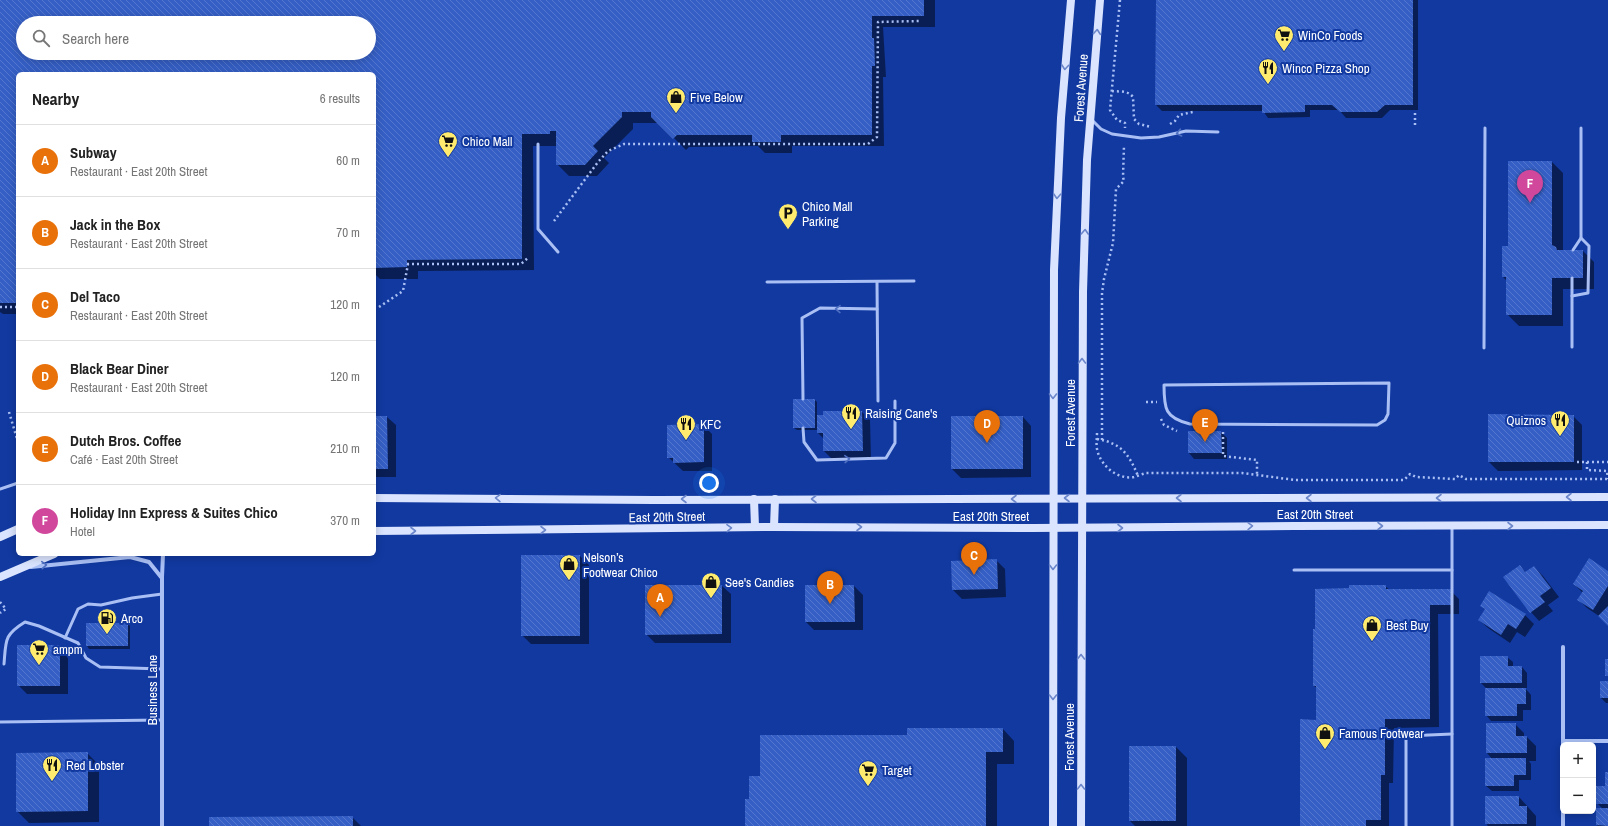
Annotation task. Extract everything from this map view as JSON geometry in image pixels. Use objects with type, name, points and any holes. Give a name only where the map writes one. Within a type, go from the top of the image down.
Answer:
[{"type":"street","name":"Forest Avenue","points":[[1053,826],[1054,305],[1056,219],[1061,118],[1071,0]]},
{"type":"street","name":"Forest Avenue","points":[[1081,826],[1083,292],[1090,118],[1100,0]]},
{"type":"street","name":"East 20th Street","points":[[376,498],[774,499],[1608,497]]},
{"type":"street","points":[[754,499],[755,527]]},
{"type":"street","points":[[774,499],[774,527]]},
{"type":"street","name":"East 20th Street","points":[[376,531],[755,527],[1081,528],[1608,525]]},
{"type":"street","points":[[0,537],[16,531]]},
{"type":"street","points":[[3,575],[49,556]]},
{"type":"street","name":"Business Lane","points":[[162,826],[162,577],[164,556]]},
{"type":"street","points":[[3,575],[34,566],[73,564],[130,557],[149,562],[162,577]]},
{"type":"street","points":[[1563,647],[1563,742]]},
{"type":"street","points":[[1586,742],[1608,741]]},
{"type":"street","points":[[1563,778],[1563,826]]},
{"type":"lane","points":[[1090,118],[1101,129],[1112,134],[1141,138],[1159,137],[1186,131],[1218,132]]},
{"type":"lane","points":[[1484,128],[1484,348]]},
{"type":"lane","points":[[1573,250],[1581,238],[1581,128]]},
{"type":"lane","points":[[538,144],[538,229],[558,252]]},
{"type":"lane","points":[[1572,296],[1588,293],[1589,246],[1581,238]]},
{"type":"lane","points":[[1572,278],[1572,348]]},
{"type":"lane","points":[[767,282],[914,281]]},
{"type":"lane","points":[[877,282],[878,401]]},
{"type":"lane","points":[[803,399],[802,318],[820,308],[877,309]]},
{"type":"lane","points":[[1389,384],[1388,414],[1385,420],[1377,425],[1223,425],[1190,424],[1177,421],[1169,415],[1165,406],[1164,385],[1389,384]]},
{"type":"lane","points":[[803,428],[804,442],[817,460],[886,458],[895,443],[895,401]]},
{"type":"lane","points":[[0,489],[16,484]]},
{"type":"lane","points":[[1452,526],[1452,826]]},
{"type":"lane","points":[[1294,570],[1452,570]]},
{"type":"lane","points":[[65,638],[78,609],[83,606],[88,604],[101,605],[132,598],[162,594]]},
{"type":"lane","points":[[4,664],[6,639],[12,630],[25,622],[78,643],[86,658],[100,667],[162,669]]},
{"type":"lane","points":[[0,722],[162,720]]},
{"type":"lane","points":[[1406,826],[1406,736],[1452,734]]},
{"type":"path","points":[[1102,440],[1103,286],[1113,242],[1116,189],[1124,181],[1125,123],[1117,120],[1110,110],[1120,0]]},
{"type":"path","points":[[554,221],[598,162],[608,151],[624,144],[868,144],[877,137],[878,22],[919,21]]},
{"type":"path","points":[[1112,92],[1126,92],[1132,94],[1134,119],[1139,124],[1153,127]]},
{"type":"path","points":[[1163,126],[1175,121],[1179,115],[1193,112]]},
{"type":"path","points":[[1415,113],[1415,126]]},
{"type":"path","points":[[379,307],[403,291],[407,264],[521,264],[529,257]]},
{"type":"path","points":[[0,307],[16,307]]},
{"type":"path","points":[[9,412],[16,435]]},
{"type":"path","points":[[1223,425],[1223,456],[1257,460],[1257,474]]},
{"type":"path","points":[[1097,433],[1098,454],[1109,470],[1121,476],[1134,477],[1146,473],[1233,472],[1295,480],[1404,480],[1410,474],[1416,477],[1455,480],[1460,475],[1466,480],[1608,479],[1608,471],[1587,470],[1587,462]]},
{"type":"path","points":[[1097,439],[1113,443],[1124,451],[1133,463],[1138,476]]},
{"type":"path","points":[[1577,462],[1608,462]]},
{"type":"path","points":[[0,602],[6,609],[0,613]]},
{"type":"building","name":"Chico Mall","points":[[0,0],[924,0],[924,16],[872,16],[872,38],[874,38],[875,66],[872,66],[872,135],[781,135],[781,142],[752,142],[752,135],[677,135],[673,139],[651,117],[651,112],[622,112],[622,117],[593,146],[598,151],[585,165],[556,165],[556,131],[550,131],[550,134],[522,134],[522,259],[407,260],[407,267],[376,268],[376,72],[16,72],[16,303],[0,303]]},
{"type":"building","name":"WinCo Foods","points":[[1156,0],[1413,0],[1413,105],[1385,105],[1377,112],[1340,112],[1332,105],[1305,105],[1305,112],[1262,113],[1262,105],[1155,105]]},
{"type":"building","points":[[1508,161],[1552,161],[1552,245],[1556,247],[1557,250],[1583,250],[1583,278],[1552,278],[1552,315],[1506,315],[1506,277],[1502,277],[1502,246],[1508,246]]},
{"type":"building","points":[[793,399],[815,399],[815,428],[793,428]]},
{"type":"building","points":[[823,411],[862,411],[863,451],[823,451],[823,433],[817,433],[817,415],[823,415]]},
{"type":"building","points":[[1488,414],[1574,415],[1574,462],[1488,462]]},
{"type":"building","points":[[376,416],[387,416],[388,469],[376,469]]},
{"type":"building","points":[[951,416],[1023,416],[1023,469],[951,469]]},
{"type":"building","name":"KFC","points":[[704,424],[704,462],[673,463],[673,458],[667,458],[667,425]]},
{"type":"building","points":[[1188,431],[1221,431],[1222,453],[1188,453]]},
{"type":"building","points":[[521,555],[580,555],[580,636],[521,636]]},
{"type":"building","points":[[1589,558],[1608,571],[1608,586],[1593,610],[1577,600],[1583,591],[1573,584]]},
{"type":"building","points":[[997,559],[998,589],[952,590],[951,561]]},
{"type":"building","points":[[1520,565],[1525,572],[1534,566],[1551,588],[1540,596],[1545,602],[1530,613],[1503,577]]},
{"type":"building","points":[[645,585],[722,585],[722,634],[645,635]]},
{"type":"building","points":[[805,585],[854,585],[855,622],[805,622]]},
{"type":"building","name":"Best Buy","points":[[1349,585],[1386,585],[1386,589],[1451,589],[1451,605],[1430,605],[1430,719],[1385,719],[1385,775],[1381,775],[1381,820],[1366,820],[1366,826],[1300,826],[1300,719],[1316,720],[1316,686],[1313,686],[1315,589],[1349,588]]},
{"type":"building","points":[[1489,591],[1526,614],[1516,629],[1508,624],[1501,635],[1478,620],[1485,609],[1480,606]]},
{"type":"building","points":[[1608,606],[1608,626],[1598,616]]},
{"type":"building","name":"Arco","points":[[86,623],[128,623],[128,646],[86,646]]},
{"type":"building","name":"ampm","points":[[17,645],[60,645],[60,686],[17,686]]},
{"type":"building","points":[[1480,656],[1508,656],[1508,666],[1522,666],[1522,683],[1480,683]]},
{"type":"building","points":[[1605,659],[1608,659],[1608,676],[1605,676]]},
{"type":"building","points":[[1600,681],[1608,681],[1608,698],[1600,698]]},
{"type":"building","points":[[1485,688],[1526,688],[1526,704],[1517,704],[1517,716],[1485,716]]},
{"type":"building","points":[[1486,723],[1516,723],[1516,736],[1527,736],[1527,753],[1486,753]]},
{"type":"building","name":"Target","points":[[907,728],[1003,728],[1003,752],[986,752],[986,826],[745,826],[745,799],[749,799],[749,776],[760,776],[760,735],[907,735]]},
{"type":"building","points":[[1129,746],[1176,746],[1176,821],[1129,821]]},
{"type":"building","name":"Red Lobster","points":[[88,752],[88,811],[16,812],[16,753]]},
{"type":"building","points":[[1485,758],[1526,758],[1526,775],[1514,775],[1514,786],[1485,786]]},
{"type":"building","points":[[1605,772],[1608,772],[1608,804],[1596,804],[1596,786],[1605,786]]},
{"type":"building","points":[[1485,796],[1519,796],[1519,806],[1527,806],[1527,824],[1485,824]]},
{"type":"building","points":[[1596,808],[1608,808],[1608,826],[1596,825]]},
{"type":"building","points":[[353,816],[353,826],[209,826],[209,817]]},
{"type":"place","name":"WinCo Foods","points":[[1284,52]]},
{"type":"place","name":"Winco Pizza Shop","points":[[1268,85]]},
{"type":"place","name":"Five Below","points":[[676,114]]},
{"type":"place","name":"Chico Mall","points":[[448,158]]},
{"type":"place","name":"Holiday Inn Express & Suites Chico","points":[[1530,203]]},
{"type":"place","name":"Chico Mall Parking","points":[[788,230]]},
{"type":"place","name":"Raising Cane's","points":[[851,430]]},
{"type":"place","name":"Quiznos","points":[[1560,437]]},
{"type":"place","name":"KFC","points":[[686,441]]},
{"type":"place","name":"Dutch Bros. Coffee","points":[[1205,442]]},
{"type":"place","name":"Black Bear Diner","points":[[987,443]]},
{"type":"place","name":"Del Taco","points":[[974,575]]},
{"type":"place","name":"Nelson’s Footwear Chico","points":[[569,581]]},
{"type":"place","name":"See's Candies","points":[[711,599]]},
{"type":"place","name":"Jack in the Box","points":[[830,604]]},
{"type":"place","name":"Subway","points":[[660,617]]},
{"type":"place","name":"Arco","points":[[107,635]]},
{"type":"place","name":"Best Buy","points":[[1372,642]]},
{"type":"place","name":"ampm","points":[[39,666]]},
{"type":"place","name":"Famous Footwear","points":[[1325,750]]},
{"type":"place","name":"Red Lobster","points":[[52,782]]},
{"type":"place","name":"Target","points":[[868,787]]}]
